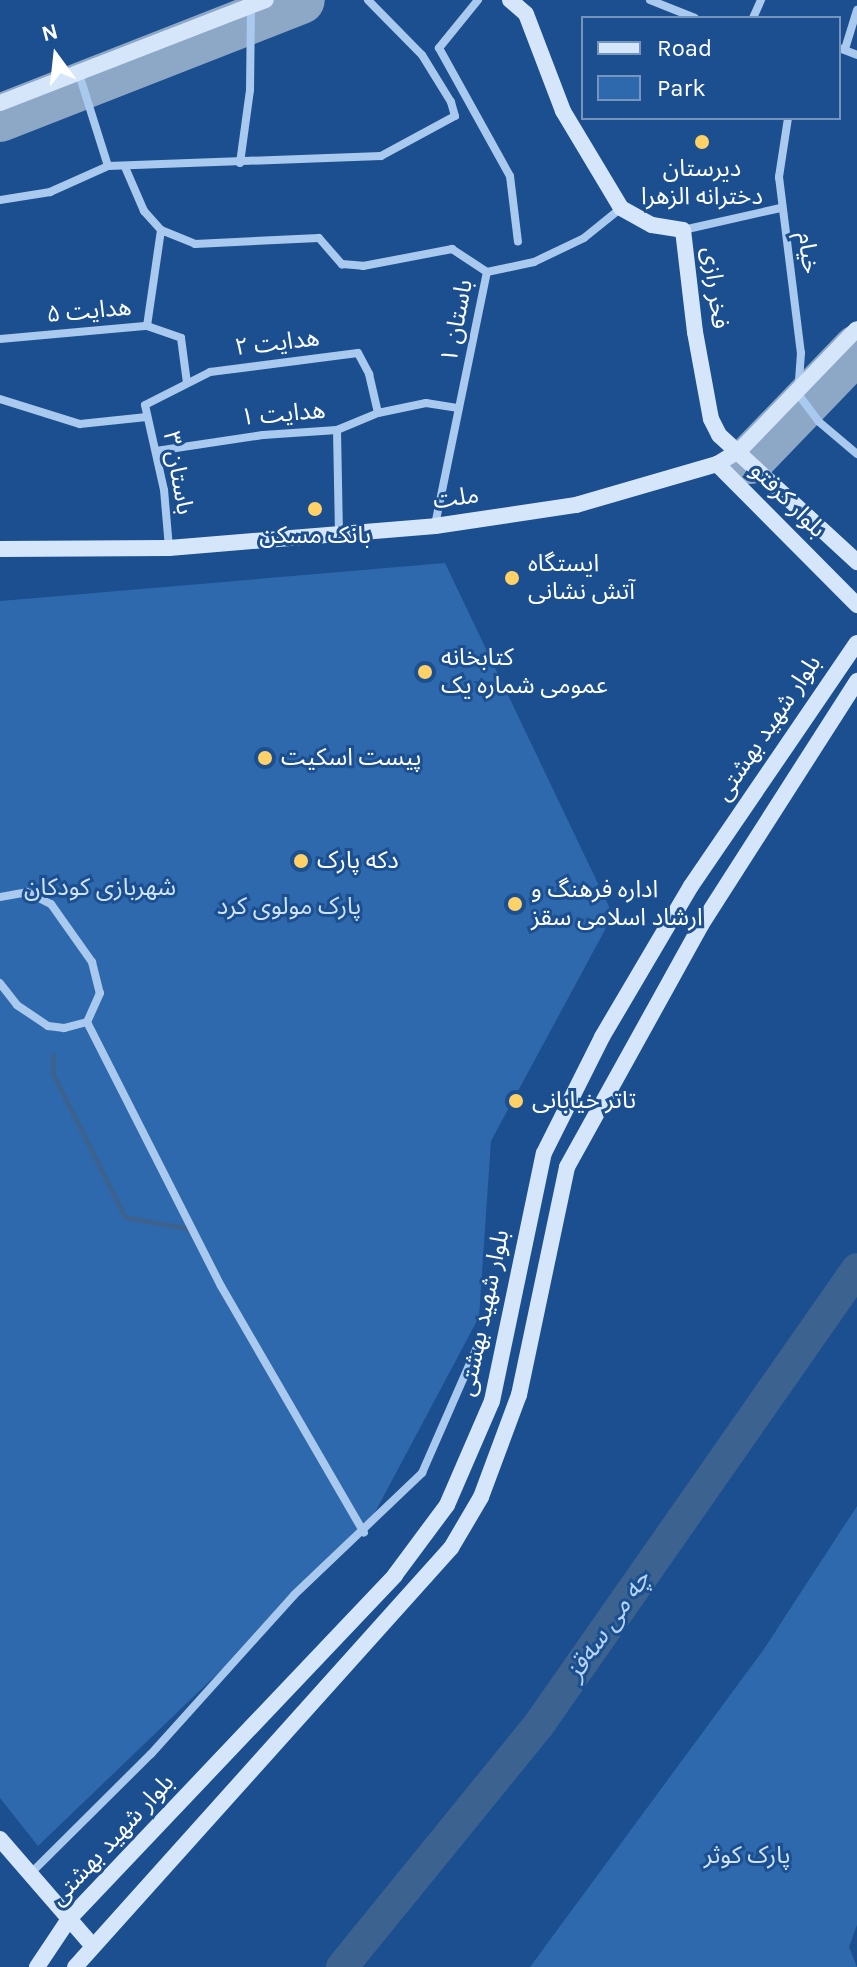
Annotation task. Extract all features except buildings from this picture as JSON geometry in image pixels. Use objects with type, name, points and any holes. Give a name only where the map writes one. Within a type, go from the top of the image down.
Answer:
[{"type":"main road","points":[[510,0],[526,14],[563,111],[621,208]]},
{"type":"main road","points":[[0,103],[259,3]]},
{"type":"main road","name":"فخر رازی","points":[[621,208],[652,225],[683,230],[711,419],[719,435],[740,450],[857,562]]},
{"type":"main road","name":"ملت","points":[[0,549],[169,548],[435,526],[576,505],[717,464],[740,450],[798,394],[857,329]]},
{"type":"main road","name":"بلوار کرفتو","points":[[717,464],[857,605]]},
{"type":"main road","name":"بلوار شهید بهشتی","points":[[37,1967],[69,1919],[395,1575],[447,1505],[492,1401],[544,1153],[602,1037],[691,886],[857,643]]},
{"type":"main road","name":"بلوار شهید بهشتی","points":[[75,1967],[91,1944],[451,1548],[481,1497],[519,1395],[567,1167],[701,925],[857,681]]},
{"type":"main road","points":[[0,1839],[91,1944]]},
{"type":"street","points":[[0,200],[50,192],[108,166],[381,156],[455,116],[451,102],[422,55],[368,0]]},
{"type":"street","points":[[478,0],[439,48],[510,176],[518,242]]},
{"type":"street","points":[[650,0],[690,16]]},
{"type":"street","points":[[240,163],[259,3]]},
{"type":"street","points":[[857,10],[842,48],[857,55]]},
{"type":"street","points":[[78,71],[108,166]]},
{"type":"street","name":"خیام","points":[[787,120],[781,140],[781,208],[801,353],[798,394]]},
{"type":"street","points":[[125,167],[144,211],[161,230],[195,244],[319,238],[342,264],[363,266],[452,249],[487,272]]},
{"type":"street","name":"باستان ۱","points":[[435,526],[487,272],[534,262],[572,244],[621,208]]},
{"type":"street","points":[[683,230],[781,208]]},
{"type":"street","points":[[147,326],[161,230]]},
{"type":"street","name":"هدایت ۵","points":[[0,339],[147,326],[181,338],[187,383]]},
{"type":"street","name":"هدایت ۲","points":[[145,405],[187,383],[239,367],[358,353],[369,374],[378,413]]},
{"type":"street","points":[[798,394],[818,421],[857,454]]},
{"type":"street","points":[[0,399],[80,424],[147,417]]},
{"type":"street","name":"هدایت ۱","points":[[156,451],[263,435],[337,430],[378,413],[426,403],[459,408]]},
{"type":"street","name":"باستان ۳","points":[[145,405],[156,451],[169,548]]},
{"type":"street","points":[[337,430],[339,534]]},
{"type":"street","points":[[0,897],[27,892],[51,904],[76,934],[92,962],[100,993],[87,1022],[76,1028],[48,1026],[17,1005],[0,983]]},
{"type":"street","points":[[87,1022],[221,1286],[364,1533]]},
{"type":"street","points":[[29,1875],[151,1754],[294,1595],[364,1533],[422,1473],[481,1338]]},
{"type":"green space","name":"پارک مولوی کرد","points":[[445,563],[613,915],[491,1141],[479,1317],[364,1533],[38,1846],[0,1798],[0,601]]},
{"type":"green space","name":"پارک کوثر","points":[[857,1506],[857,1925],[849,1947],[857,1967],[530,1967],[764,1649]]},
{"type":"waterway","points":[[53,1055],[53,1074],[125,1217],[191,1229]]},
{"type":"waterway","name":"چە می سەقز","points":[[342,1967],[538,1726],[857,1269]]},
{"type":"taxiway","points":[[0,118],[301,0]]},
{"type":"taxiway","points":[[750,460],[857,349]]},
{"type":"place","name":"دیرستان دخترانه الزهرا","points":[[702,142]]},
{"type":"place","name":"بانک مسکن","points":[[315,509]]},
{"type":"place","name":"ایستگاه آتش نشانی","points":[[512,578]]},
{"type":"place","name":"کتابخانه عمومی شماره یک","points":[[425,672]]},
{"type":"place","name":"پیست اسکیت","points":[[265,758]]},
{"type":"place","name":"دکه پارک","points":[[301,861]]},
{"type":"place","name":"اداره فرهنگ و ارشاد اسلامی سقز","points":[[515,904]]},
{"type":"place","name":"تاتر خیابانی","points":[[516,1101]]},
{"type":"park label","name":"شهربازی کودکان","points":[[100,888]]}]
